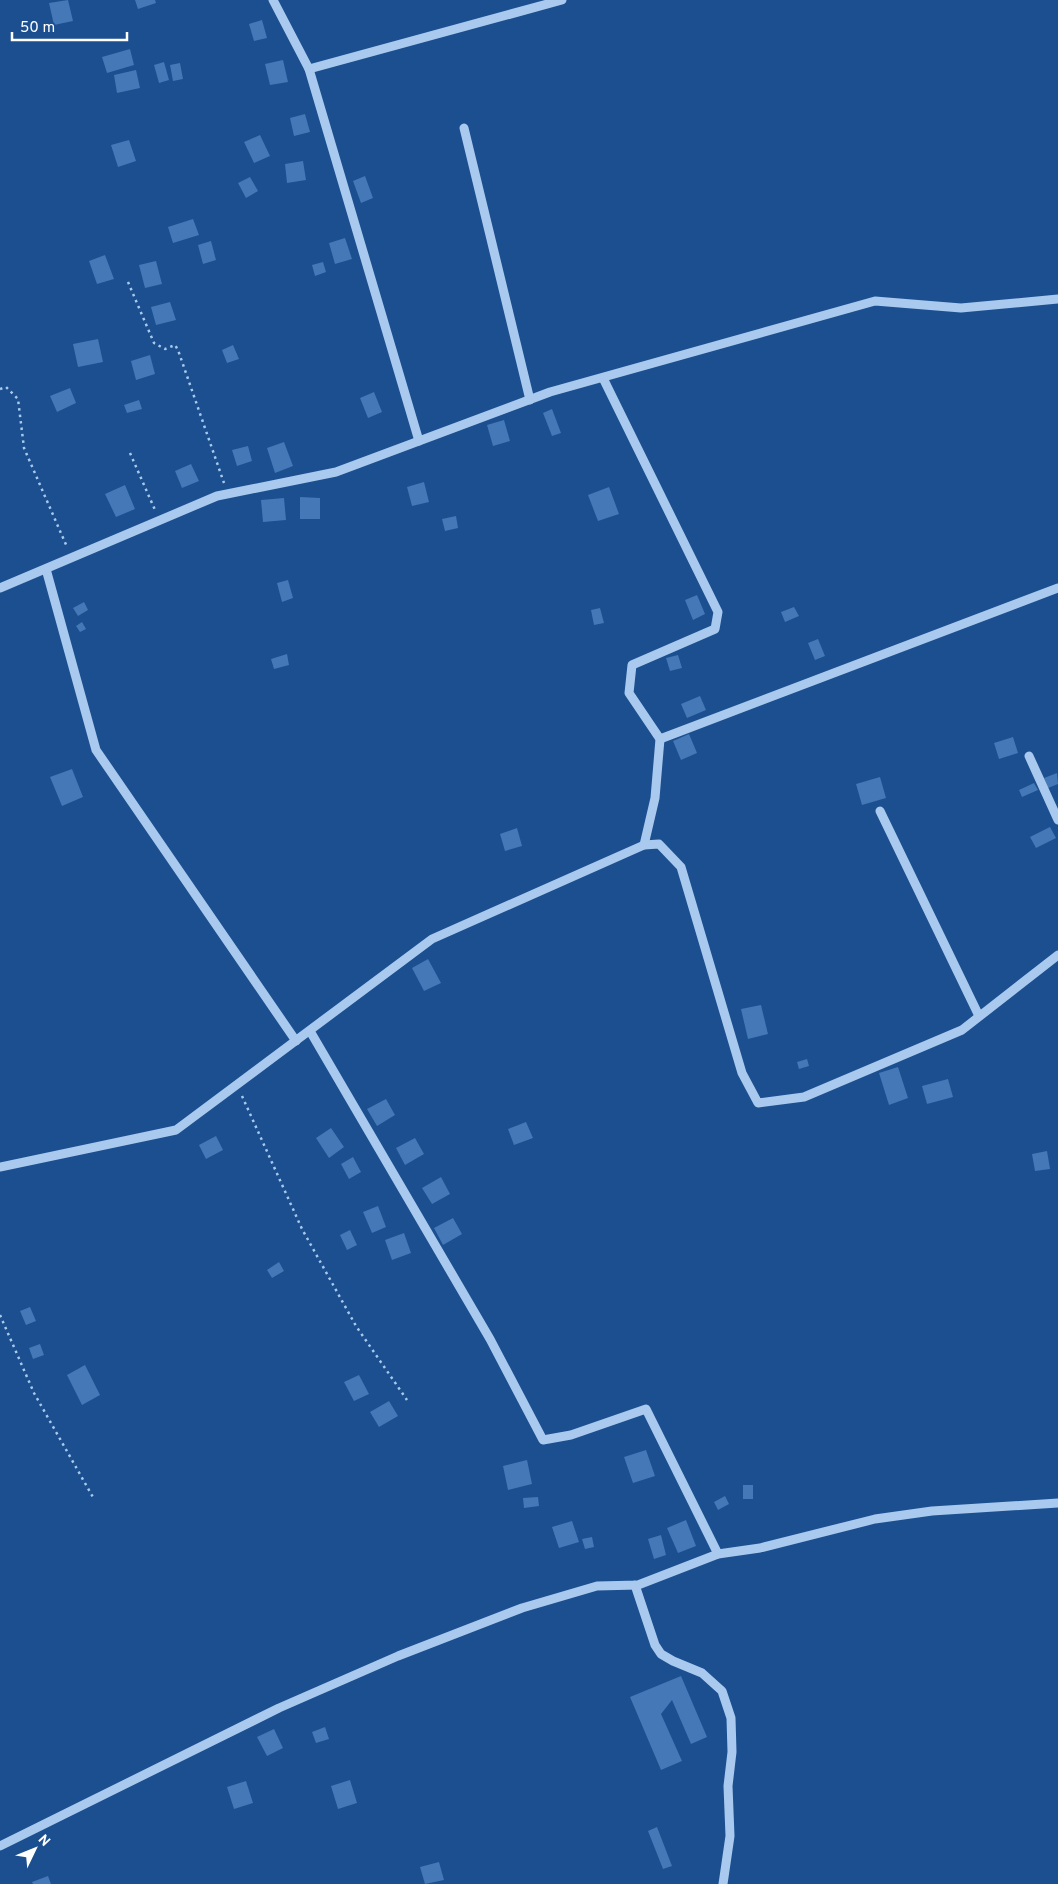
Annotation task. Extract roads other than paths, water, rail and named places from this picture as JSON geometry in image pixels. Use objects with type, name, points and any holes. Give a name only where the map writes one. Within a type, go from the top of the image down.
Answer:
[{"type":"street","points":[[273,0],[309,69],[419,441]]},
{"type":"street","points":[[309,69],[562,0]]},
{"type":"street","points":[[464,128],[530,400]]},
{"type":"street","points":[[0,588],[217,496],[336,472],[530,400],[875,301],[961,308],[1058,299]]},
{"type":"street","points":[[603,378],[718,612],[715,629],[632,665],[629,692],[660,739],[654,798],[644,845]]},
{"type":"street","points":[[46,569],[96,750],[296,1041]]},
{"type":"street","points":[[660,739],[1058,588]]},
{"type":"street","points":[[1029,756],[1058,820]]},
{"type":"street","points":[[880,811],[979,1016]]},
{"type":"street","points":[[0,1167],[176,1130],[432,940],[644,845],[659,844],[681,867],[742,1073],[758,1103],[804,1097],[962,1030],[1058,955]]},
{"type":"street","points":[[310,1031],[490,1339],[544,1440],[571,1435],[646,1410],[718,1554]]},
{"type":"street","points":[[0,1846],[279,1708],[398,1656],[522,1608],[598,1586],[635,1585],[718,1554],[760,1548],[875,1520],[923,1512],[1058,1503]]},
{"type":"street","points":[[635,1585],[655,1645],[661,1654],[702,1673],[722,1691],[731,1718],[732,1752],[728,1786],[730,1836],[723,1884]]}]
